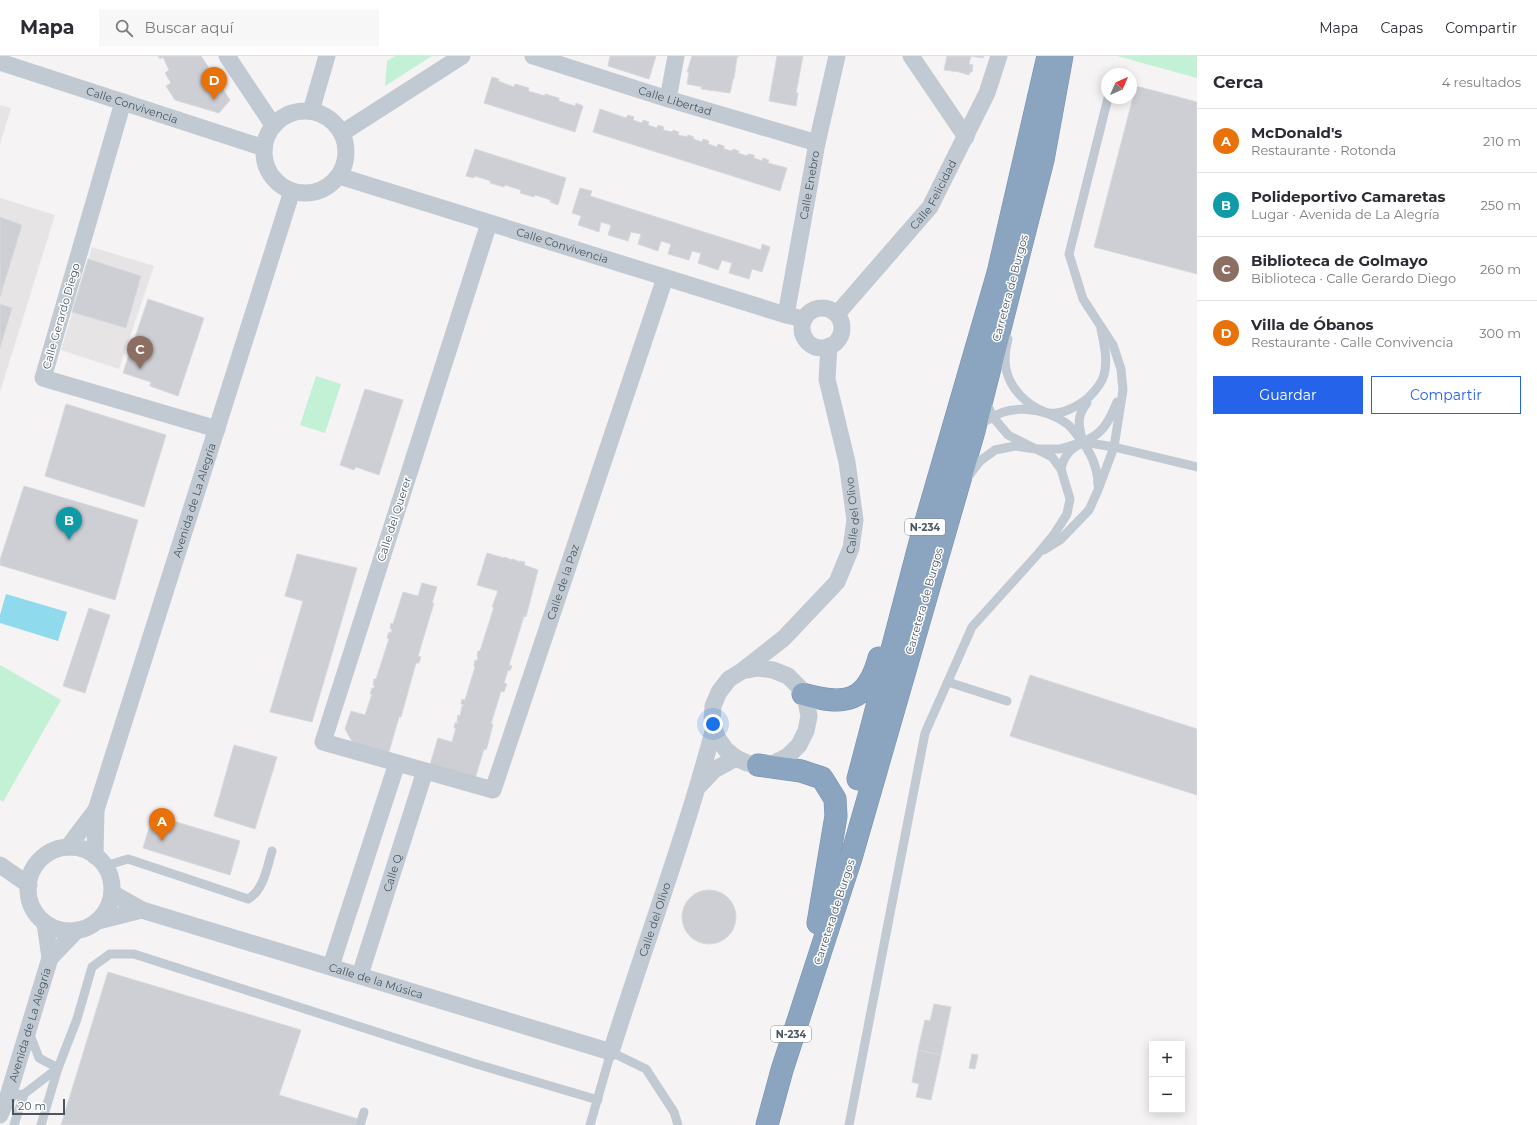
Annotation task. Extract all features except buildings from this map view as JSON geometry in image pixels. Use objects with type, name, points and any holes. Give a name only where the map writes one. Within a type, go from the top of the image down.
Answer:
[{"type":"highway","name":"Carretera de Burgos","points":[[782,1070],[851,858],[931,576],[968,436],[982,393],[1007,269],[1022,168],[1048,56]]},
{"type":"highway","name":"Carretera de Burgos","points":[[767,1125],[818,923],[848,820],[922,535],[1043,160],[1062,56]]},
{"type":"highway","points":[[803,694],[815,698],[841,701],[860,694],[875,674],[951,394],[1007,269]]},
{"type":"highway","points":[[758,764],[802,771],[822,778],[835,799],[836,816],[818,923]]},
{"type":"street","points":[[227,56],[273,125]]},
{"type":"street","points":[[312,110],[327,56]]},
{"type":"street","points":[[342,133],[462,56]]},
{"type":"street","name":"Calle Libertad","points":[[534,56],[668,99],[817,143]]},
{"type":"street","points":[[668,99],[676,56]]},
{"type":"street","name":"Calle Enebro","points":[[786,315],[817,143],[837,56]]},
{"type":"street","points":[[911,56],[966,137]]},
{"type":"street","name":"Calle Felicidad","points":[[837,314],[930,207],[987,93],[999,56]]},
{"type":"street","name":"Calle Convivencia","points":[[0,62],[264,148]]},
{"type":"street","name":"Calle Gerardo Diego","points":[[123,102],[43,378],[217,429]]},
{"type":"street","points":[[312,110],[324,115],[334,122],[342,133],[346,144],[347,155],[339,176],[330,185],[318,191],[305,193],[292,191],[280,185],[271,175],[265,162],[264,148],[266,136],[273,125],[284,116],[297,111],[312,110]]},
{"type":"street","name":"Calle Convivencia","points":[[339,176],[665,278],[786,315],[804,319]]},
{"type":"street","name":"Avenida de La Alegría","points":[[68,847],[96,810],[292,191]]},
{"type":"street","name":"Calle del Querer","points":[[397,763],[323,742],[489,223]]},
{"type":"street","name":"Calle de la Paz","points":[[397,763],[493,790],[665,278]]},
{"type":"street","points":[[819,308],[832,310],[837,314],[842,326],[842,332],[839,338],[829,346],[821,348],[814,346],[807,341],[803,334],[802,327],[804,319],[813,310],[819,308]]},
{"type":"street","name":"Calle del Olivo","points":[[742,671],[784,638],[837,582],[851,548],[855,520],[847,462],[827,379],[829,346]]},
{"type":"street","points":[[784,638],[780,659],[788,676],[799,687],[806,701],[809,716],[806,732],[799,745],[788,756],[774,763],[758,764],[736,758],[726,750],[717,737],[712,722],[713,706],[719,692],[729,680],[742,671],[758,668],[773,670],[788,676]]},
{"type":"street","name":"Calle del Olivo","points":[[611,1052],[638,965],[698,786],[714,728]]},
{"type":"street","name":"Calle del Olivo","points":[[698,786],[714,770],[736,758]]},
{"type":"street","points":[[331,966],[397,763]]},
{"type":"street","name":"Calle Q","points":[[360,975],[425,771]]},
{"type":"street","name":"Avenida de La Alegría","points":[[96,810],[100,861]]},
{"type":"street","points":[[68,847],[87,851],[100,861],[111,879],[112,893],[110,903],[98,920],[85,928],[66,931],[45,923],[35,912],[29,899],[31,873],[37,863],[46,855],[56,850],[68,847]]},
{"type":"street","points":[[2,865],[37,863]]},
{"type":"street","points":[[2,865],[29,884]]},
{"type":"street","name":"Calle de la Música","points":[[112,893],[142,910],[611,1052]]},
{"type":"street","name":"Calle de la Música","points":[[98,920],[142,910]]},
{"type":"street","name":"Avenida de La Alegría","points":[[0,1115],[16,1095],[28,1029],[50,958],[45,923]]},
{"type":"street","name":"Avenida de La Alegría","points":[[50,958],[77,930]]},
{"type":"lane","points":[[1037,555],[1060,540],[1088,510],[1098,490],[1114,447],[1123,390],[1121,369],[1113,345],[1083,299],[1069,254],[1106,104]]},
{"type":"lane","points":[[849,1125],[925,733],[972,627],[1055,533],[1067,514],[1070,499],[1061,469],[1052,457],[1008,435],[993,417],[982,393],[981,370],[1008,268],[1022,168]]},
{"type":"lane","points":[[1007,269],[1020,294]]},
{"type":"lane","points":[[1083,442],[1078,424],[1080,411],[1104,376],[1106,358],[1100,324]]},
{"type":"lane","points":[[1010,332],[1006,347],[1005,368],[1012,386],[1026,401],[1068,424],[1083,442],[1092,457],[1098,476],[1098,490]]},
{"type":"lane","points":[[1061,469],[1068,451],[1098,433],[1110,420],[1123,390]]},
{"type":"lane","points":[[968,436],[1002,412],[1025,410],[1046,413],[1063,412],[1079,405],[1094,392]]},
{"type":"lane","points":[[931,576],[952,535],[969,476],[980,461],[995,450],[1015,446],[1036,449],[1060,449],[1083,442],[1114,447],[1197,467]]},
{"type":"lane","points":[[922,535],[942,501]]},
{"type":"lane","points":[[948,682],[1007,701]]},
{"type":"lane","points":[[100,861],[128,859],[248,899],[255,895],[263,882],[272,851]]},
{"type":"lane","points":[[41,1125],[58,1068],[77,1019],[92,967],[110,954],[134,954],[473,1063],[598,1100]]},
{"type":"lane","points":[[28,1029],[39,1058],[58,1068]]},
{"type":"lane","points":[[590,1125],[611,1052],[646,1069],[674,1112],[678,1125]]},
{"type":"lane","points":[[14,1125],[16,1095],[58,1068]]},
{"type":"lane","points":[[360,1125],[364,1112]]},
{"type":"shaded area","points":[[0,105],[11,108],[0,144]]},
{"type":"shaded area","points":[[0,198],[55,215],[0,392]]},
{"type":"shaded area","points":[[92,247],[154,266],[119,369],[61,350]]},
{"type":"green space","points":[[395,56],[432,56],[385,86],[387,61]]},
{"type":"green space","points":[[1117,56],[1197,56],[1197,78]]},
{"type":"green space","points":[[316,376],[341,384],[325,433],[300,425]]},
{"type":"green space","points":[[0,665],[61,700],[3,802],[0,800]]},
{"type":"water","points":[[6,594],[67,612],[58,641],[0,623],[0,615]]},
{"type":"place","name":"Villa de Óbanos","points":[[214,100]]},
{"type":"place","name":"Biblioteca de Golmayo","points":[[140,369]]},
{"type":"place","name":"Polideportivo Camaretas","points":[[69,540]]},
{"type":"place","name":"McDonald's","points":[[162,841]]}]
